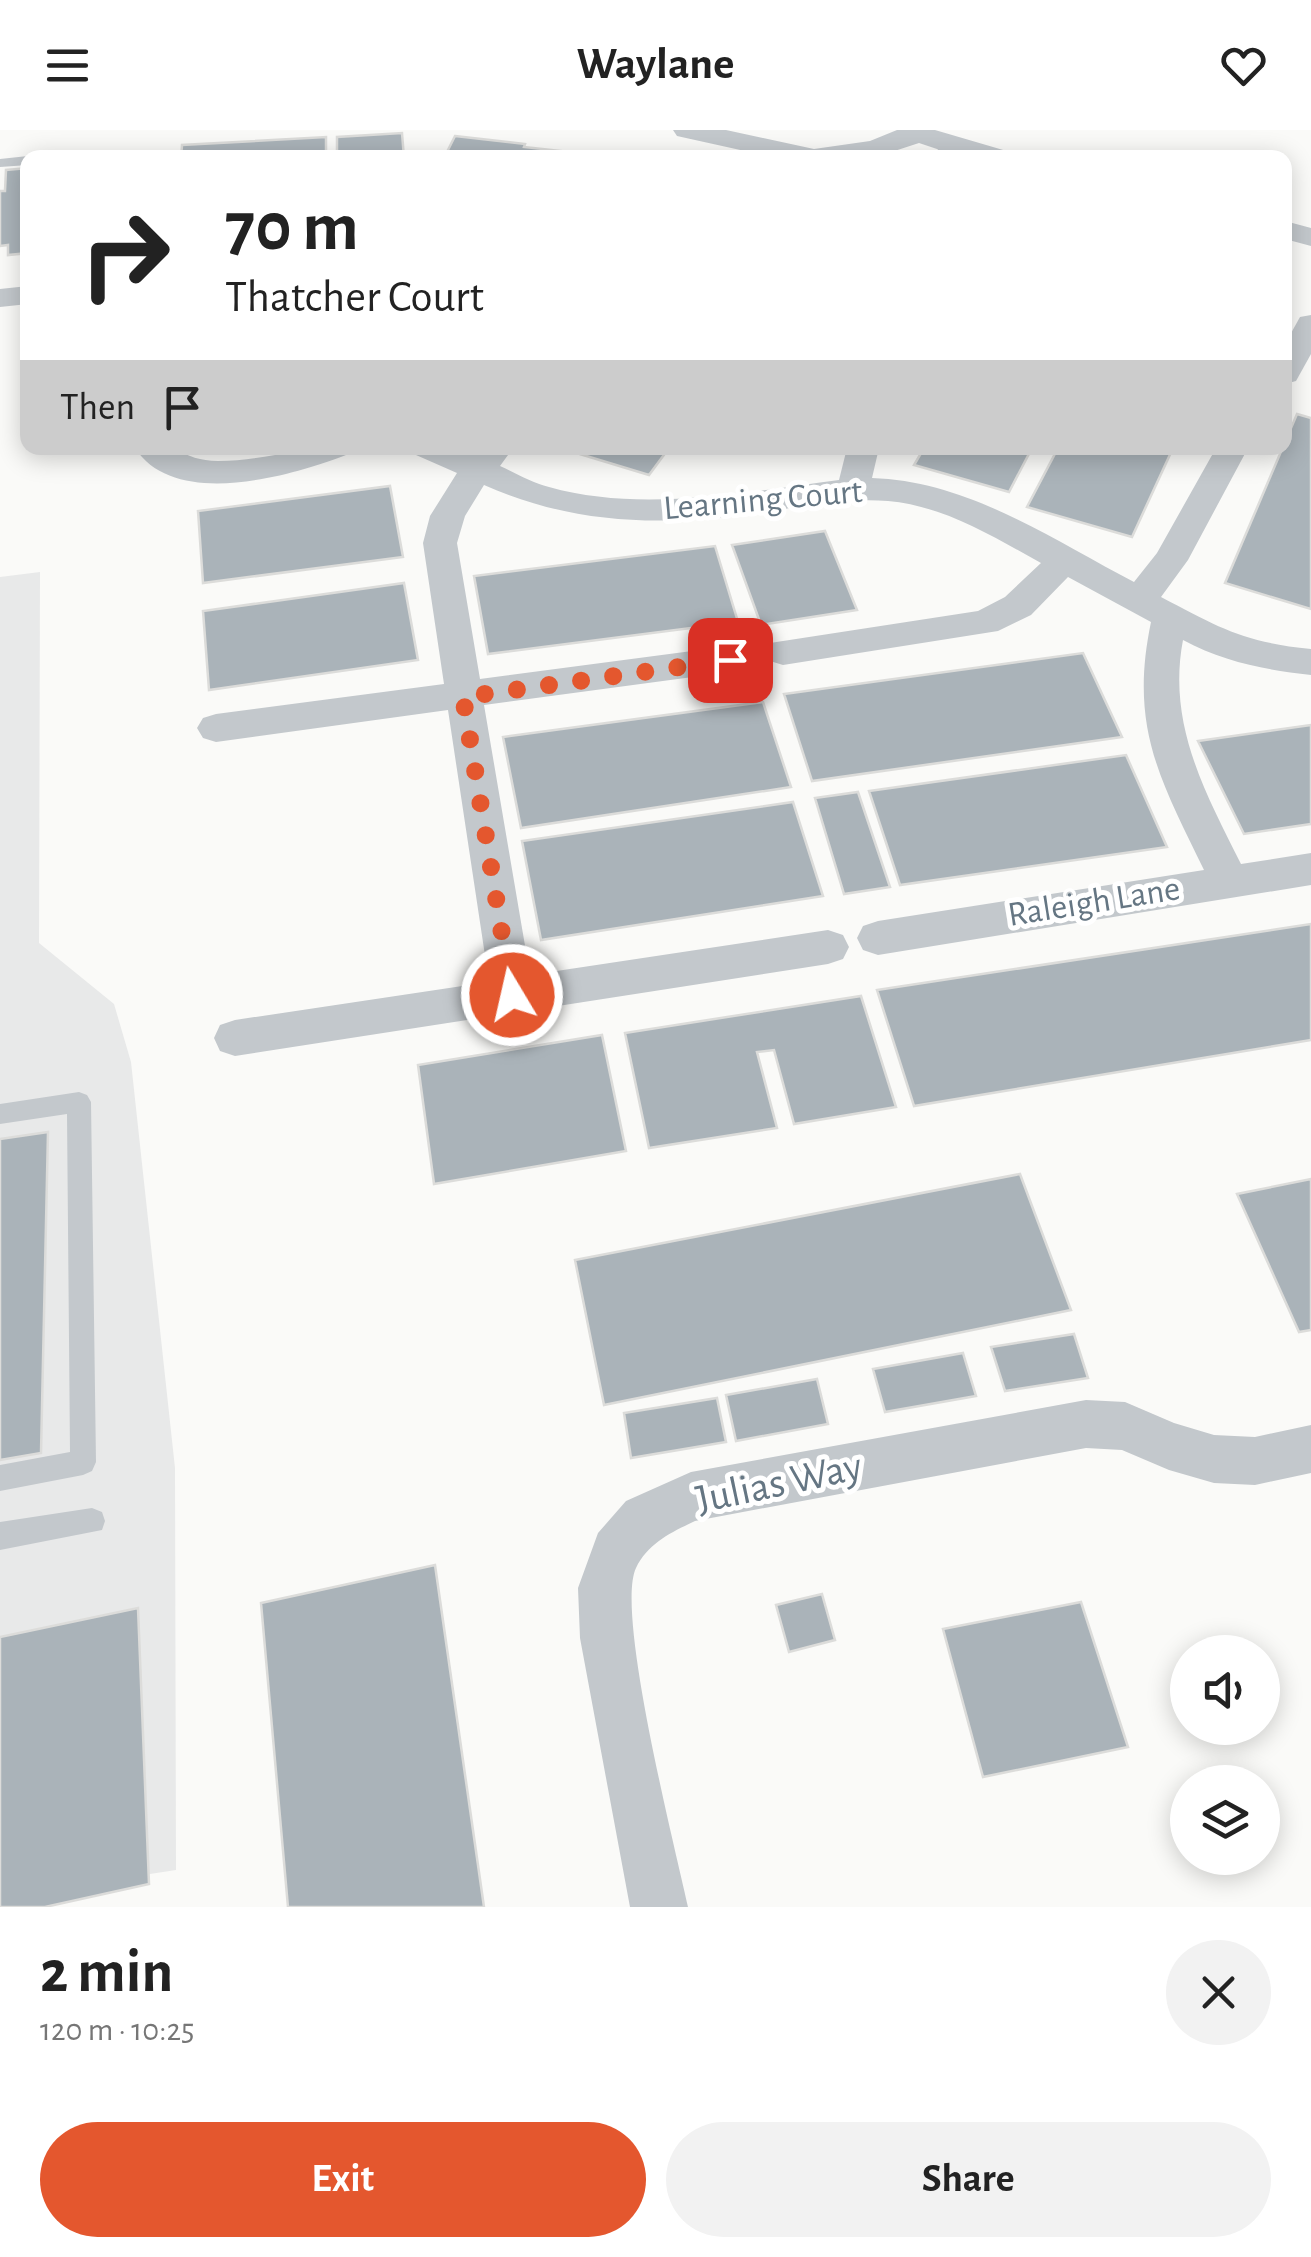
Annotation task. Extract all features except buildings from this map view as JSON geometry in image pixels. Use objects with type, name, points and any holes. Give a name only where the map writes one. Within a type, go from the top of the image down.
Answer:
[{"type":"street","points":[[687,130],[762,150]]},
{"type":"street","points":[[859,150],[914,132],[942,150]]},
{"type":"street","points":[[1292,361],[1311,324]]},
{"type":"street","points":[[157,455],[164,463],[195,473],[273,466],[310,455]]},
{"type":"street","name":"Learning Court","points":[[462,455],[487,460],[541,496],[619,510],[738,504],[853,489],[892,490],[967,508],[1222,645],[1265,657],[1311,662]]},
{"type":"street","points":[[853,489],[861,455]]},
{"type":"street","points":[[1228,455],[1172,560],[1154,609],[1164,738],[1229,880]]},
{"type":"street","points":[[487,460],[443,518],[440,543],[512,995]]},
{"type":"street","points":[[783,652],[985,622],[1018,606],[1064,561]]},
{"type":"street","points":[[216,728],[730,660]]},
{"type":"street","name":"Raleigh Lane","points":[[878,938],[1311,869]]},
{"type":"street","points":[[235,1038],[828,947]]},
{"type":"street","name":"Julias Way","points":[[659,1907],[606,1638],[604,1588],[616,1551],[644,1518],[691,1497],[1086,1424],[1125,1426],[1169,1446],[1214,1459],[1255,1460],[1311,1449]]},
{"type":"lane","points":[[0,1114],[79,1102],[82,1462],[0,1478]]},
{"type":"lane","points":[[0,1536],[92,1522]]},
{"type":"shaded area","points":[[40,572],[39,943],[114,1004],[131,1062],[175,1468],[176,1870],[0,1897],[0,577]]},
{"type":"route","points":[[512,995],[463,697],[730,660]]}]
